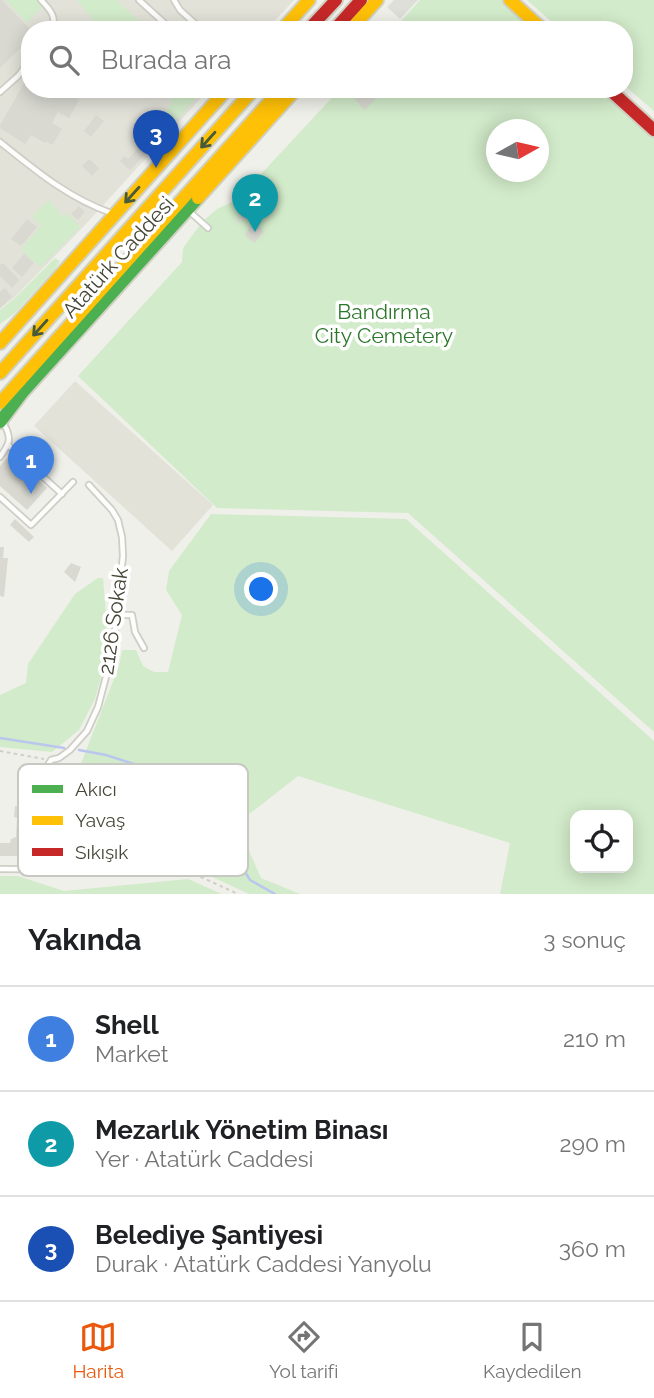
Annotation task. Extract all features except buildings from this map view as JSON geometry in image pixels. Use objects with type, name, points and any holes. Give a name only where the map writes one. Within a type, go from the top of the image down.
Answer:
[{"type":"main road","points":[[290,21],[309,0]]},
{"type":"main road","points":[[316,21],[335,0]]},
{"type":"main road","points":[[342,21],[361,0]]},
{"type":"main road","points":[[358,21],[377,0]]},
{"type":"main road","points":[[510,0],[533,21]]},
{"type":"main road","points":[[0,343],[219,98]]},
{"type":"main road","name":"Atatürk Caddesi","points":[[0,373],[246,98]]},
{"type":"main road","name":"Atatürk Caddesi","points":[[0,403],[273,98]]},
{"type":"main road","name":"Atatürk Caddesi","points":[[1,419],[288,98]]},
{"type":"main road","points":[[618,98],[654,130]]},
{"type":"lane","points":[[41,0],[52,12],[54,21]]},
{"type":"lane","points":[[139,0],[162,21]]},
{"type":"lane","points":[[174,0],[192,21]]},
{"type":"lane","points":[[0,92],[21,72]]},
{"type":"lane","points":[[0,142],[45,178],[86,202],[134,222]]},
{"type":"lane","points":[[187,209],[208,228]]},
{"type":"lane","points":[[0,457],[8,445],[9,434],[1,419]]},
{"type":"lane","points":[[8,445],[62,494]]},
{"type":"lane","points":[[0,497],[31,526],[73,482]]},
{"type":"lane","name":"2126 Sokak","points":[[51,760],[70,750],[87,731],[98,707],[113,650],[123,556],[122,537],[118,520],[112,510],[89,485]]},
{"type":"lane","points":[[117,615],[132,615],[135,632],[144,648]]},
{"type":"lane","points":[[49,764],[51,760]]},
{"type":"lane","points":[[0,869],[18,869]]},
{"type":"path","points":[[0,751],[51,760]]},
{"type":"path","points":[[199,876],[238,894]]},
{"type":"shaded area","points":[[0,0],[294,0],[274,21],[21,21],[21,98],[201,98],[86,224],[0,309]]},
{"type":"shaded area","points":[[394,0],[418,0],[400,19],[387,7]]},
{"type":"shaded area","points":[[258,181],[268,182],[262,218],[250,217],[237,223],[240,211],[237,202]]},
{"type":"shaded area","points":[[75,381],[213,505],[172,551],[34,426]]},
{"type":"green space","points":[[6,0],[38,0],[41,3],[41,8],[29,21],[25,21]]},
{"type":"green space","points":[[77,0],[116,0],[140,21],[93,21]]},
{"type":"green space","points":[[420,0],[505,0],[528,21],[401,21]]},
{"type":"green space","points":[[527,0],[654,0],[654,111],[633,93],[633,21],[551,21]]},
{"type":"green space","points":[[170,98],[196,98],[172,125],[162,116],[172,103]]},
{"type":"green space","name":"Bandırma City Cemetery","points":[[332,98],[614,98],[654,134],[654,732],[408,513],[217,508],[78,376],[182,262],[183,248],[202,222],[217,209],[236,200]]},
{"type":"green space","points":[[49,200],[64,218],[68,213],[80,227],[41,267],[23,252],[23,247],[41,226],[32,216]]},
{"type":"green space","points":[[55,258],[60,261],[56,268],[15,313],[0,324],[0,310]]},
{"type":"green space","points":[[211,514],[406,519],[654,741],[654,894],[500,894],[510,843],[298,776],[248,815],[248,764],[81,764],[119,666],[122,650],[136,650],[143,666],[154,672],[168,672],[182,615],[166,590],[169,571]]},
{"type":"green space","points":[[98,578],[103,578],[108,638],[95,699],[79,730],[52,752],[0,747],[0,695],[26,683],[28,664],[75,594]]},
{"type":"green space","points":[[248,848],[261,878],[300,894],[249,894],[210,876],[248,876]]},
{"type":"green space","points":[[0,876],[18,876],[64,891],[188,879],[222,894],[0,894]]},
{"type":"waterway","points":[[0,738],[64,748]]},
{"type":"waterway","points":[[79,750],[134,764]]},
{"type":"waterway","points":[[248,876],[275,894]]},
{"type":"traffic: fast","points":[[0,422],[22,393],[198,198]]},
{"type":"traffic: slow","points":[[290,21],[309,0]]},
{"type":"traffic: slow","points":[[358,21],[377,0]]},
{"type":"traffic: slow","points":[[510,0],[533,21]]},
{"type":"traffic: slow","points":[[0,343],[219,98]]},
{"type":"traffic: slow","points":[[0,373],[246,98]]},
{"type":"traffic: slow","points":[[0,403],[273,98]]},
{"type":"traffic: slow","points":[[198,198],[288,98]]},
{"type":"traffic: jam","points":[[316,21],[336,0]]},
{"type":"traffic: jam","points":[[342,21],[361,0]]},
{"type":"traffic: jam","points":[[619,98],[654,130]]},
{"type":"place","name":"Belediye Şantiyesi","points":[[156,168]]},
{"type":"place","name":"Mezarlık Yönetim Binası","points":[[255,232]]},
{"type":"place","name":"Shell","points":[[31,494]]}]
